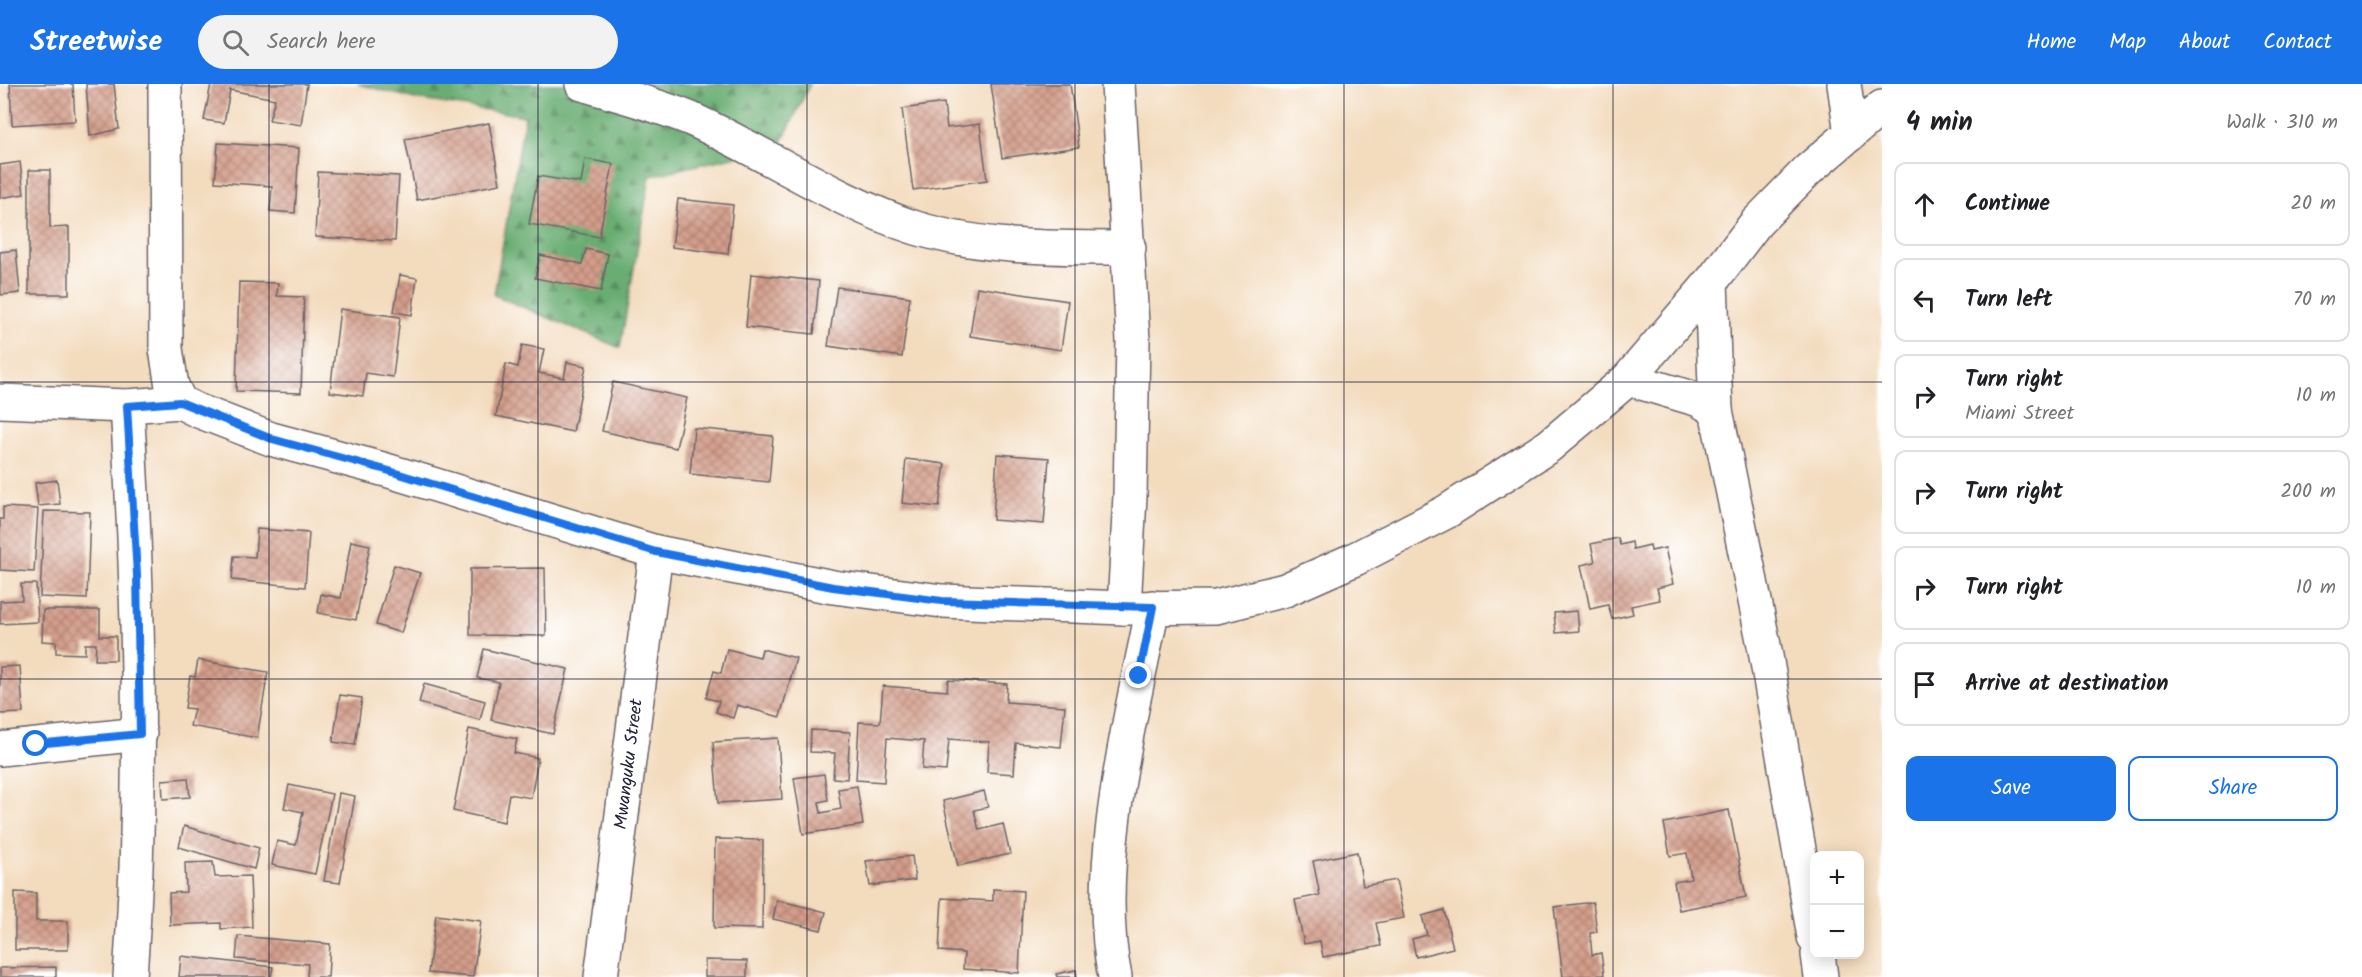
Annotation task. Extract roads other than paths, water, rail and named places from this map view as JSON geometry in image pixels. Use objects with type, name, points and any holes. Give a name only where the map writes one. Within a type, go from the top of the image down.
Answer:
[{"type":"street","points":[[165,84],[166,349],[172,386],[180,402]]},
{"type":"street","points":[[582,84],[644,100],[692,120],[797,175],[917,228],[972,240],[1031,246],[1129,248]]},
{"type":"street","points":[[1115,977],[1111,959],[1108,879],[1122,774],[1138,608],[1130,496],[1133,353],[1129,248],[1118,84]]},
{"type":"street","points":[[1844,84],[1851,134]]},
{"type":"street","points":[[0,401],[127,406],[180,402],[272,439],[386,470],[656,552],[833,587],[942,601],[1138,608],[1216,607],[1285,590],[1355,559],[1446,512],[1549,446],[1628,379],[1711,282],[1756,223],[1808,170],[1882,108]]},
{"type":"street","points":[[1711,282],[1716,410],[1763,639],[1810,908]]},
{"type":"street","points":[[1628,379],[1699,400],[1716,410]]},
{"type":"street","points":[[127,406],[137,575],[140,734],[136,891],[130,977]]},
{"type":"street","name":"Mwanguku Street","points":[[601,977],[656,552]]},
{"type":"street","points":[[0,749],[140,734]]},
{"type":"street","points":[[1819,959],[1821,977]]}]
